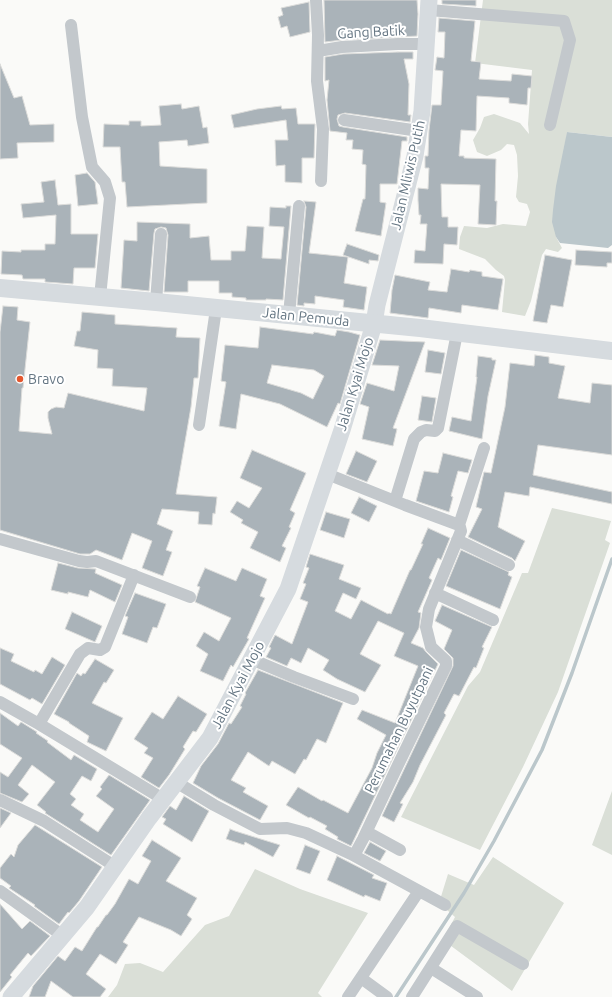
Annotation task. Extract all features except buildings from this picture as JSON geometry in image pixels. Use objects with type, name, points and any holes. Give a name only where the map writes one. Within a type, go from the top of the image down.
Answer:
[{"type":"main road","name":"Jalan Pemuda","points":[[0,288],[457,332],[612,351]]},
{"type":"street","points":[[316,0],[318,35],[317,81],[323,129],[321,181]]},
{"type":"street","points":[[429,5],[564,21],[570,40],[550,125]]},
{"type":"street","name":"Jalan Mliwis Putih","points":[[374,324],[380,290],[415,156],[422,110],[429,5]]},
{"type":"street","points":[[71,25],[82,117],[92,167],[105,182],[110,198],[100,297]]},
{"type":"street","name":"Gang Batik","points":[[318,51],[398,44],[427,44]]},
{"type":"street","points":[[344,120],[419,131]]},
{"type":"street","points":[[289,315],[299,206]]},
{"type":"street","points":[[156,302],[161,234]]},
{"type":"street","points":[[199,424],[216,309]]},
{"type":"street","name":"Jalan Kyai Mojo","points":[[11,997],[88,907],[163,799],[210,738],[288,589],[342,430],[374,324]]},
{"type":"street","points":[[395,501],[414,439],[421,432],[426,430],[435,431],[438,428],[457,332]]},
{"type":"street","name":"Perumahan Buyutpani","points":[[351,854],[356,852],[367,832],[446,666],[446,661],[431,647],[426,627],[429,608],[461,531],[459,525],[484,448]]},
{"type":"street","points":[[327,474],[459,525]]},
{"type":"street","points":[[0,538],[79,561],[96,561],[190,597]]},
{"type":"street","points":[[457,540],[509,565]]},
{"type":"street","points":[[39,724],[80,654],[88,648],[100,650],[105,647],[134,576]]},
{"type":"street","points":[[435,593],[493,620]]},
{"type":"street","points":[[251,659],[352,700]]},
{"type":"street","points":[[0,702],[163,799]]},
{"type":"street","points":[[176,782],[214,805],[260,829],[287,828],[306,833],[351,854],[445,905]]},
{"type":"street","points":[[0,800],[44,821],[116,866]]},
{"type":"street","points":[[367,832],[400,850]]},
{"type":"street","points":[[0,891],[63,936]]},
{"type":"street","points":[[348,997],[419,891]]},
{"type":"street","points":[[412,997],[457,926],[523,964]]},
{"type":"street","points":[[431,968],[477,997]]},
{"type":"street","points":[[361,978],[387,997]]},
{"type":"shaded area","points":[[483,0],[612,0],[612,137],[567,132],[556,237],[562,248],[558,252],[546,249],[542,255],[531,301],[525,316],[502,312],[505,280],[504,276],[485,259],[459,249],[460,237],[464,226],[487,228],[503,224],[526,226],[530,212],[527,204],[519,202],[516,197],[518,176],[517,155],[514,145],[507,144],[501,150],[487,156],[477,152],[473,140],[484,117],[494,114],[520,123],[529,134],[528,124],[532,70],[475,63]]},
{"type":"shaded area","points":[[567,132],[612,137],[612,245],[608,248],[560,243],[556,237],[552,222],[553,210],[556,186]]},
{"type":"shaded area","points":[[552,508],[611,521],[605,540],[610,543],[558,692],[523,767],[480,850],[401,817],[468,686],[480,672],[522,573],[528,573]]},
{"type":"shaded area","points":[[612,791],[612,855],[592,845]]},
{"type":"shaded area","points":[[493,857],[564,903],[512,991],[443,940],[455,917],[439,903],[448,874],[474,885]]},
{"type":"shaded area","points":[[255,869],[300,889],[368,913],[318,993],[322,997],[108,997],[117,985],[125,964],[140,963],[163,972],[205,925],[229,916]]},
{"type":"waterway","points":[[396,997],[464,893],[494,841],[542,750],[572,673],[612,559]]},
{"type":"place","name":"Bravo","points":[[20,379]]}]
